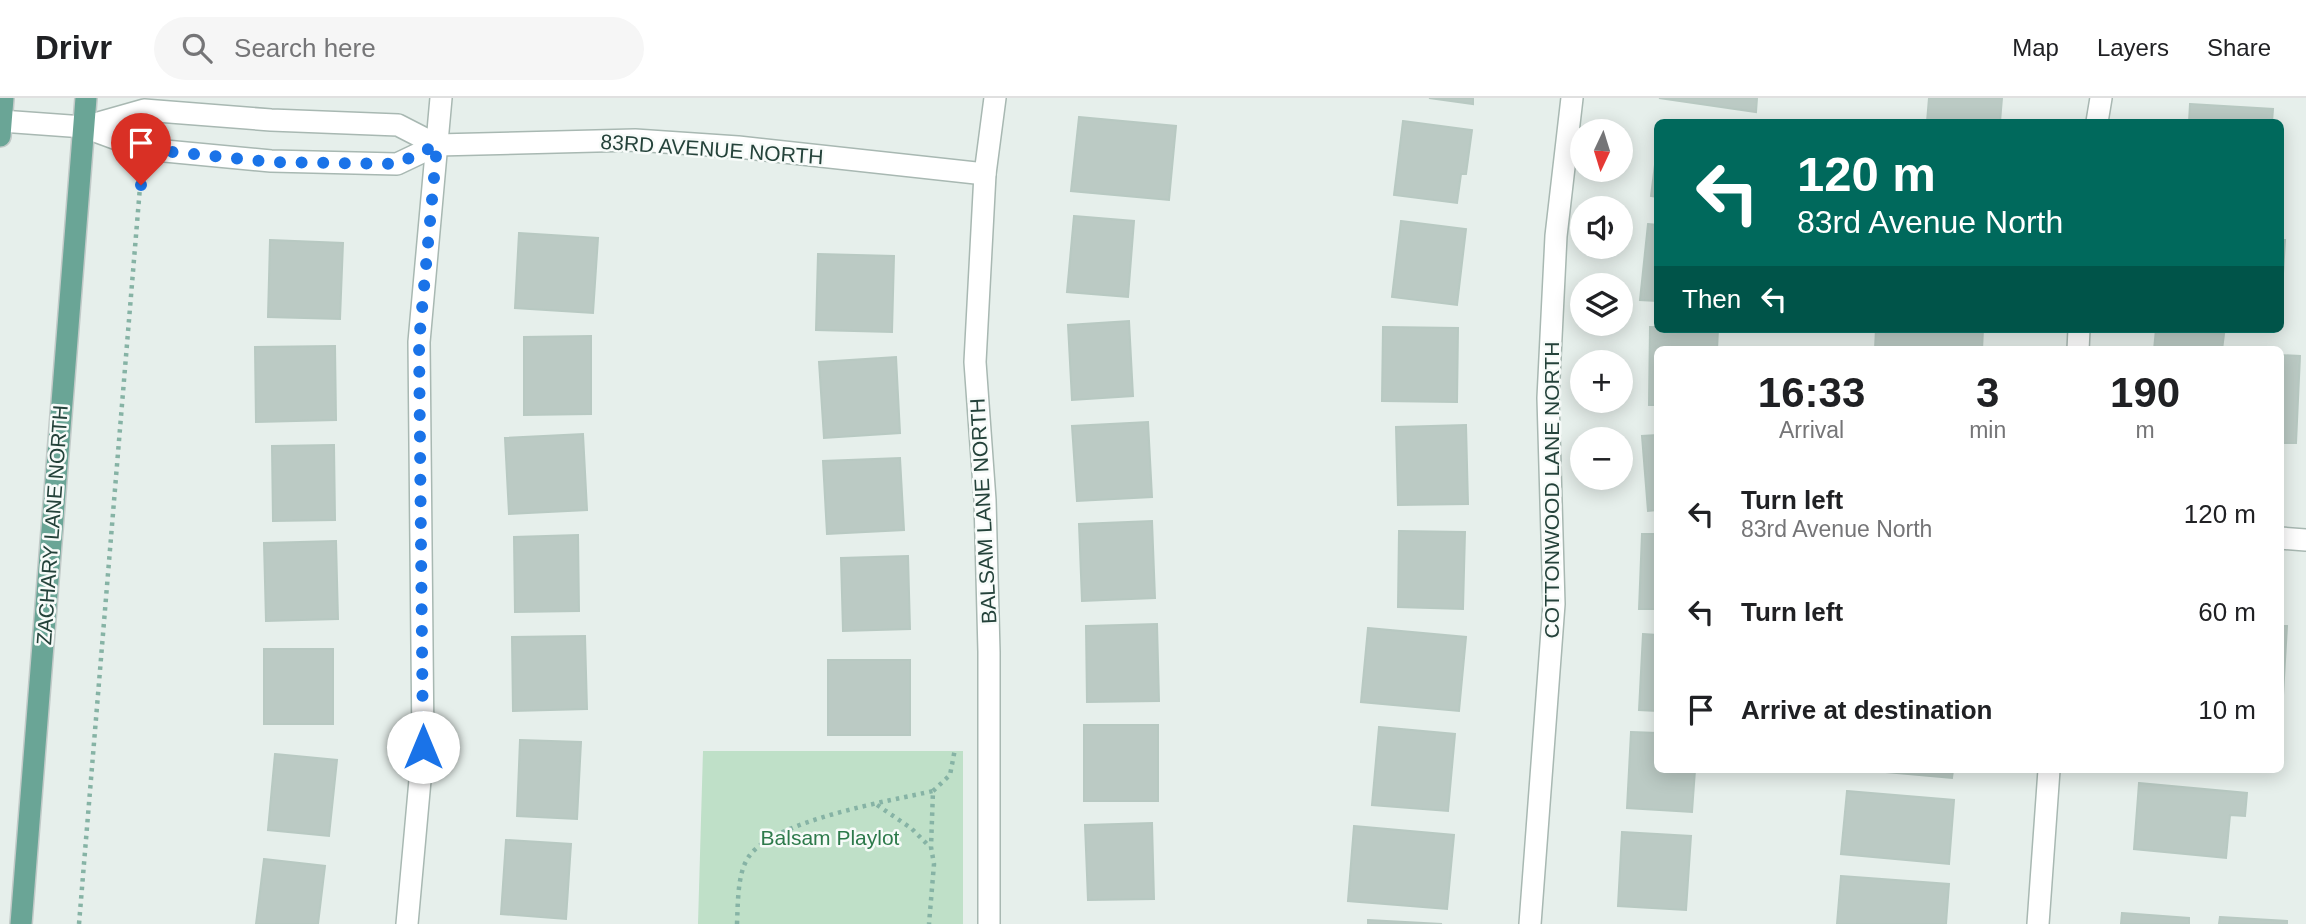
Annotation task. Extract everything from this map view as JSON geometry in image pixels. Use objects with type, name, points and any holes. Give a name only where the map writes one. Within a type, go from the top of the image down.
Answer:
[{"type":"main road","points":[[1,129],[3,98]]},
{"type":"main road","name":"ZACHARY LANE NORTH","points":[[21,924],[86,98]]},
{"type":"street","points":[[407,924],[423,747],[419,342],[441,98]]},
{"type":"street","name":"BALSAM LANE NORTH","points":[[989,924],[989,652],[985,500],[975,362],[985,174],[995,98]]},
{"type":"street","name":"COTTONWOOD LANE NORTH","points":[[1530,924],[1554,604],[1548,398],[1555,249],[1572,98]]},
{"type":"street","points":[[2098,119],[2101,98]]},
{"type":"street","name":"83RD AVENUE NORTH","points":[[1,129],[84,127],[144,110],[271,120],[398,125],[437,145]]},
{"type":"street","name":"83RD AVENUE NORTH","points":[[84,127],[144,149],[271,162],[397,164],[437,145],[635,140],[738,147],[985,174]]},
{"type":"street","points":[[2284,538],[2306,540]]},
{"type":"street","points":[[2038,924],[2049,773]]},
{"type":"path","points":[[79,924],[144,149]]},
{"type":"path","points":[[737,924],[740,888],[748,856],[765,841],[824,818],[933,791],[950,775],[955,749]]},
{"type":"path","points":[[929,924],[934,864],[931,848],[933,791]]},
{"type":"path","points":[[876,805],[911,828],[931,848]]},
{"type":"green space","name":"Balsam Playlot","points":[[703,751],[963,751],[963,924],[698,924]]},
{"type":"building","points":[[1429,98],[1473,98],[1473,104]]},
{"type":"building","points":[[1659,98],[1757,98],[1756,112]]},
{"type":"building","points":[[1929,98],[2002,98],[2000,119],[1927,119]]},
{"type":"building","points":[[2190,104],[2273,109],[2272,119],[2189,119]]},
{"type":"building","points":[[1079,117],[1176,126],[1169,200],[1071,191]]},
{"type":"building","points":[[1403,121],[1472,130],[1466,174],[1461,174],[1457,203],[1394,195]]},
{"type":"building","points":[[1654,172],[1654,196],[1651,196]]},
{"type":"building","points":[[1074,216],[1134,221],[1128,297],[1067,292]]},
{"type":"building","points":[[1401,221],[1466,229],[1457,305],[1392,297]]},
{"type":"building","points":[[1648,224],[1654,225],[1654,301],[1640,300]]},
{"type":"building","points":[[519,233],[598,238],[593,313],[515,308]]},
{"type":"building","points":[[270,240],[343,243],[340,319],[268,317]]},
{"type":"building","points":[[818,254],[894,256],[892,332],[816,330]]},
{"type":"building","points":[[1129,321],[1133,396],[1072,400],[1068,325]]},
{"type":"building","points":[[1383,327],[1458,328],[1457,402],[1382,401]]},
{"type":"building","points":[[1650,327],[1654,327],[1654,333],[1718,333],[1717,346],[1654,346],[1654,405],[1649,405]]},
{"type":"building","points":[[1876,333],[1983,333],[1982,346],[1875,346]]},
{"type":"building","points":[[2156,333],[2224,334],[2222,346],[2154,346]]},
{"type":"building","points":[[591,336],[591,414],[524,415],[524,337]]},
{"type":"building","points":[[335,346],[336,420],[256,422],[255,347]]},
{"type":"building","points":[[2284,355],[2300,356],[2296,443],[2284,443]]},
{"type":"building","points":[[896,357],[900,433],[824,438],[819,362]]},
{"type":"building","points":[[1148,422],[1152,497],[1077,501],[1072,426]]},
{"type":"building","points":[[1466,425],[1468,504],[1398,505],[1396,427]]},
{"type":"building","points":[[583,434],[587,510],[509,514],[505,438]]},
{"type":"building","points":[[1654,435],[1654,510],[1648,511],[1642,436]]},
{"type":"building","points":[[334,445],[335,520],[273,521],[272,446]]},
{"type":"building","points":[[900,458],[904,530],[827,534],[823,461]]},
{"type":"building","points":[[1152,521],[1155,598],[1082,601],[1079,524]]},
{"type":"building","points":[[1399,531],[1465,532],[1463,609],[1398,607]]},
{"type":"building","points":[[1642,534],[1654,534],[1654,609],[1639,609]]},
{"type":"building","points":[[578,535],[579,611],[515,612],[514,537]]},
{"type":"building","points":[[336,541],[338,619],[266,621],[264,543]]},
{"type":"building","points":[[908,556],[910,629],[843,631],[841,558]]},
{"type":"building","points":[[1157,624],[1159,701],[1087,702],[1086,626]]},
{"type":"building","points":[[2284,626],[2287,626],[2284,678]]},
{"type":"building","points":[[1368,628],[1466,637],[1459,711],[1361,702]]},
{"type":"building","points":[[1643,634],[1654,635],[1654,711],[1639,710]]},
{"type":"building","points":[[585,636],[587,709],[513,711],[512,637]]},
{"type":"building","points":[[264,649],[333,649],[333,724],[264,724]]},
{"type":"building","points":[[828,660],[910,660],[910,735],[828,735]]},
{"type":"building","points":[[1084,725],[1158,725],[1158,801],[1084,801]]},
{"type":"building","points":[[1379,727],[1455,734],[1448,811],[1372,805]]},
{"type":"building","points":[[1631,732],[1654,733],[1654,773],[1695,773],[1692,812],[1627,808]]},
{"type":"building","points":[[520,740],[581,742],[577,819],[517,816]]},
{"type":"building","points":[[275,754],[337,760],[329,836],[268,830]]},
{"type":"building","points":[[1896,773],[1953,773],[1952,778]]},
{"type":"building","points":[[2139,783],[2247,793],[2245,816],[2230,815],[2226,858],[2134,849]]},
{"type":"building","points":[[1847,791],[1954,800],[1949,864],[1841,854]]},
{"type":"building","points":[[1152,823],[1154,899],[1088,900],[1085,825]]},
{"type":"building","points":[[1354,826],[1454,835],[1447,909],[1348,901]]},
{"type":"building","points":[[1622,832],[1691,836],[1686,910],[1618,906]]},
{"type":"building","points":[[506,840],[571,844],[566,919],[501,914]]},
{"type":"building","points":[[264,859],[325,866],[318,924],[256,924]]},
{"type":"building","points":[[1841,876],[1949,884],[1946,924],[1837,924]]},
{"type":"building","points":[[2122,913],[2189,918],[2189,924],[2121,924]]},
{"type":"building","points":[[2220,917],[2287,921],[2287,924],[2219,924]]},
{"type":"building","points":[[1368,920],[1442,924],[1368,924]]},
{"type":"route","points":[[141,185],[144,149],[271,162],[397,164],[437,145],[419,342],[423,747]]}]
